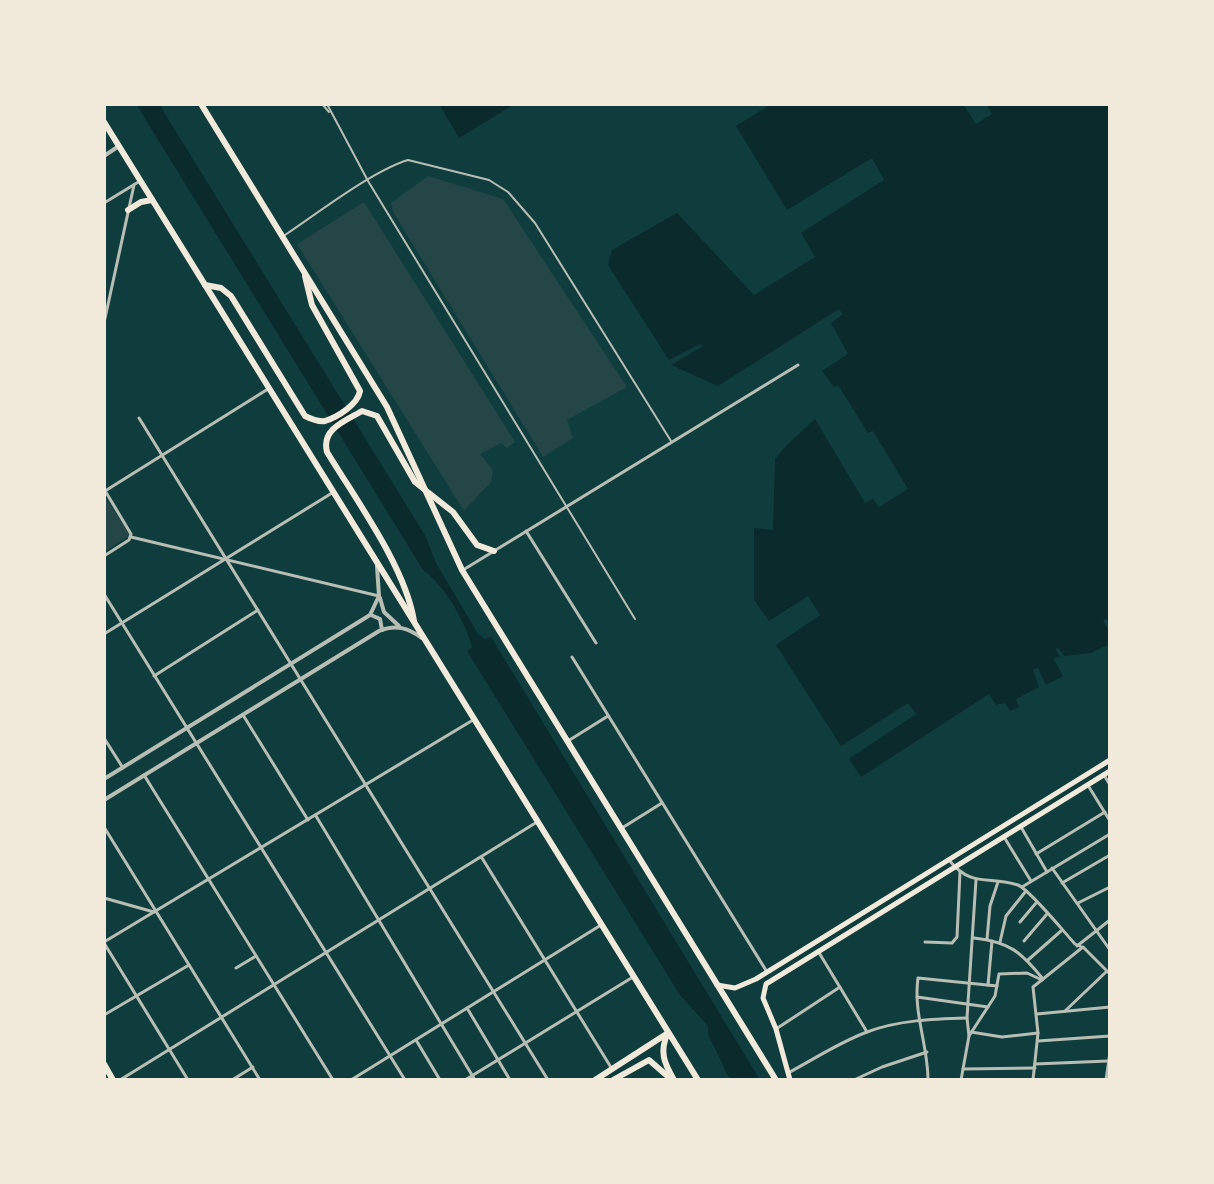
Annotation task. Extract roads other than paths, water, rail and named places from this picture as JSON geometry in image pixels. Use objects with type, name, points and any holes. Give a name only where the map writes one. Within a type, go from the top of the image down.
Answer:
[{"type":"main road","points":[[201,104],[381,397],[462,570],[776,1080]]},
{"type":"main road","points":[[104,122],[107,134],[119,146],[137,183],[152,200],[698,1080]]},
{"type":"main road","points":[[128,210],[136,204],[152,200]]},
{"type":"main road","points":[[205,285],[221,288],[231,296],[305,416],[325,421],[355,403],[359,386],[312,305],[305,273]]},
{"type":"main road","points":[[414,625],[409,597],[399,574],[327,452],[325,440],[330,430],[362,411],[377,416],[419,487],[453,512],[477,545],[494,551]]},
{"type":"main road","points":[[717,985],[740,987],[767,972],[1110,760]]},
{"type":"main road","points":[[790,1080],[776,1029],[763,998],[764,987],[818,951],[958,870],[1004,837],[1107,773]]},
{"type":"main road","points":[[595,1080],[668,1033]]},
{"type":"main road","points":[[668,1033],[663,1058],[673,1080]]},
{"type":"main road","points":[[613,1080],[649,1060],[673,1080]]},
{"type":"main road","points":[[104,1064],[113,1080]]},
{"type":"street","points":[[104,155],[119,146]]},
{"type":"street","points":[[104,155],[106,148]]},
{"type":"street","points":[[104,203],[137,183]]},
{"type":"street","points":[[104,323],[128,210],[137,183]]},
{"type":"street","points":[[462,570],[798,365]]},
{"type":"street","points":[[269,389],[105,490],[131,537],[379,596]]},
{"type":"street","points":[[139,418],[548,1080]]},
{"type":"street","points":[[104,634],[332,493]]},
{"type":"street","points":[[526,531],[596,643]]},
{"type":"street","points":[[104,556],[131,537]]},
{"type":"street","points":[[377,564],[379,596],[384,612],[401,627],[422,638]]},
{"type":"street","points":[[104,594],[405,1080]]},
{"type":"street","points":[[104,779],[370,615],[379,596]]},
{"type":"street","points":[[154,676],[258,610]]},
{"type":"street","points":[[370,615],[380,619],[382,630]]},
{"type":"street","points":[[104,800],[382,630],[401,627]]},
{"type":"street","points":[[572,657],[767,972]]},
{"type":"street","points":[[243,715],[308,820]]},
{"type":"street","points":[[568,741],[608,716]]},
{"type":"street","points":[[188,1080],[104,943],[473,720]]},
{"type":"street","points":[[104,738],[123,768]]},
{"type":"street","points":[[1107,773],[1110,785]]},
{"type":"street","points":[[144,775],[333,1080]]},
{"type":"street","points":[[1088,785],[1110,821]]},
{"type":"street","points":[[622,828],[662,803]]},
{"type":"street","points":[[1036,854],[1105,812]]},
{"type":"street","points":[[315,816],[474,1078]]},
{"type":"street","points":[[120,1080],[537,822]]},
{"type":"street","points":[[104,827],[260,1080]]},
{"type":"street","points":[[1021,827],[1047,872]]},
{"type":"street","points":[[1000,942],[1006,916],[1031,881],[1110,834]]},
{"type":"street","points":[[1004,837],[1031,881]]},
{"type":"street","points":[[1062,883],[1110,855]]},
{"type":"street","points":[[481,856],[612,1069]]},
{"type":"street","points":[[949,860],[958,870],[976,880],[1024,889],[1077,946],[1083,947],[1109,973],[1065,1011]]},
{"type":"street","points":[[1052,868],[1110,950]]},
{"type":"street","points":[[925,942],[952,943],[957,937],[958,870]]},
{"type":"street","points":[[961,1080],[970,1034],[967,1005],[976,880]]},
{"type":"street","points":[[987,939],[990,906],[998,882]]},
{"type":"street","points":[[1076,904],[1110,887]]},
{"type":"street","points":[[104,898],[156,912]]},
{"type":"street","points":[[1020,922],[1036,902]]},
{"type":"street","points":[[1024,941],[1047,914]]},
{"type":"street","points":[[1077,946],[1110,920]]},
{"type":"street","points":[[351,1080],[601,925]]},
{"type":"street","points":[[1028,960],[1062,930]]},
{"type":"street","points":[[973,938],[1000,942],[1018,951],[1043,979]]},
{"type":"street","points":[[988,985],[992,940]]},
{"type":"street","points":[[1033,1080],[1038,1033],[1033,987],[1083,947]]},
{"type":"street","points":[[818,951],[867,1032]]},
{"type":"street","points":[[236,968],[256,956]]},
{"type":"street","points":[[104,1015],[189,965]]},
{"type":"street","points":[[970,1034],[988,1007],[999,974],[1027,973],[1043,979]]},
{"type":"street","points":[[465,1080],[474,1078],[633,977]]},
{"type":"street","points":[[928,1080],[927,1052],[918,1020],[918,978],[997,986]]},
{"type":"street","points":[[776,1029],[841,987]]},
{"type":"street","points":[[917,997],[988,1007]]},
{"type":"street","points":[[1037,1014],[1110,1007]]},
{"type":"street","points":[[467,1008],[510,1080]]},
{"type":"street","points":[[788,1073],[867,1032],[918,1020],[967,1018]]},
{"type":"street","points":[[970,1034],[1002,1037],[1038,1033]]},
{"type":"street","points":[[1038,1041],[1110,1036]]},
{"type":"street","points":[[416,1040],[440,1080]]},
{"type":"street","points":[[854,1080],[927,1052]]},
{"type":"street","points":[[1106,1080],[1110,1052]]},
{"type":"street","points":[[963,1069],[1108,1061]]},
{"type":"street","points":[[232,1080],[253,1067]]},
{"type":"street","points":[[363,1073],[367,1080]]},
{"type":"lane","points":[[324,104],[635,619]]},
{"type":"lane","points":[[282,237],[397,163],[415,160],[489,180],[508,192],[535,223],[672,442]]}]
